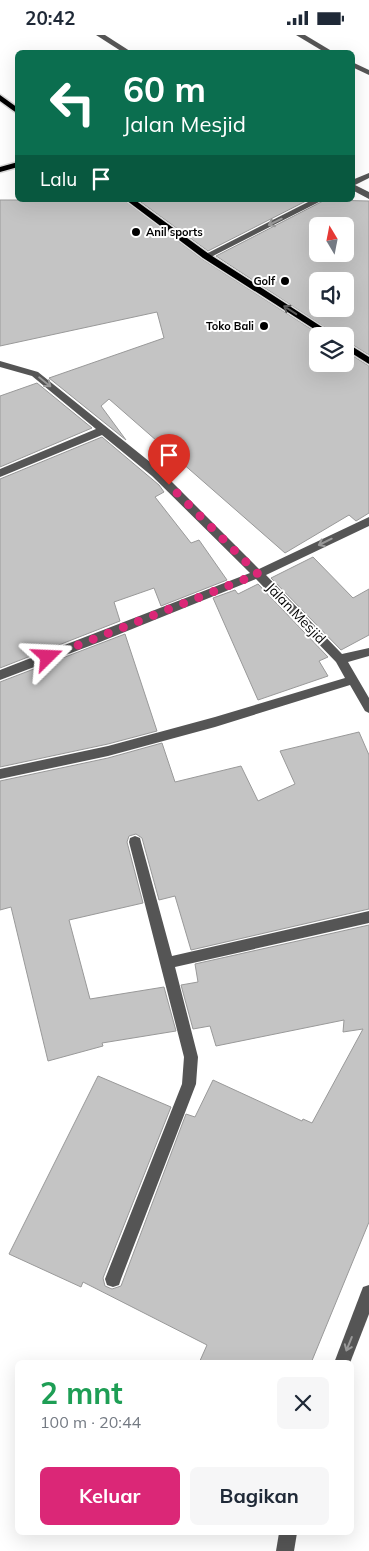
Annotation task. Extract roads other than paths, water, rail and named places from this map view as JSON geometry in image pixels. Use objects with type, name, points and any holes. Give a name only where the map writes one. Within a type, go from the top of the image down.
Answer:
[{"type":"main road","points":[[0,97],[15,110]]},
{"type":"main road","points":[[0,170],[15,165]]},
{"type":"main road","points":[[133,202],[206,256],[317,327]]},
{"type":"main road","points":[[354,351],[369,361]]},
{"type":"street","points":[[100,35],[125,50]]},
{"type":"street","points":[[300,35],[327,50]]},
{"type":"street","points":[[355,66],[369,73]]},
{"type":"street","points":[[355,183],[369,175]]},
{"type":"street","points":[[355,187],[369,195]]},
{"type":"street","points":[[206,256],[315,202]]},
{"type":"street","name":"Jalan Mesjid","points":[[0,364],[35,374],[156,473],[340,659],[369,708]]},
{"type":"street","points":[[0,473],[104,430]]},
{"type":"street","points":[[0,675],[258,574],[369,521]]},
{"type":"street","points":[[340,659],[369,652]]},
{"type":"street","points":[[0,774],[108,751],[215,722],[352,680]]},
{"type":"street","points":[[113,1279],[189,1084],[191,1057],[136,842]]},
{"type":"street","points":[[166,963],[369,917]]},
{"type":"street","points":[[344,1360],[364,1323],[369,1293]]},
{"type":"street","points":[[284,1551],[288,1535]]},
{"type":"place","name":"Anil sports","points":[[136,232]]},
{"type":"place","name":"Golf","points":[[285,281]]},
{"type":"place","name":"Toko Bali","points":[[264,326]]}]
